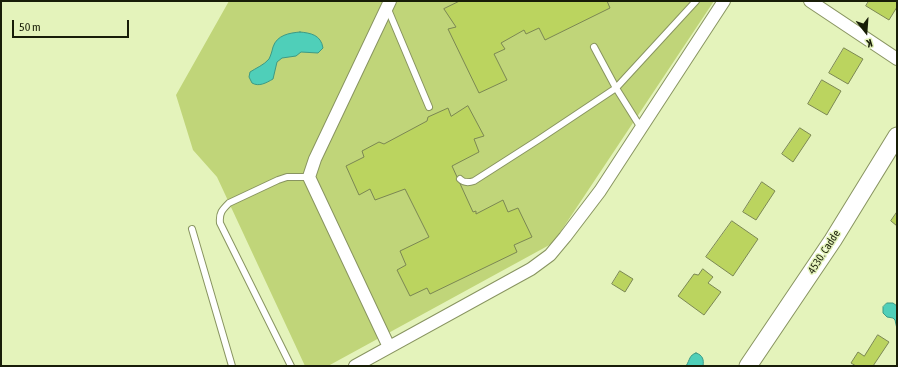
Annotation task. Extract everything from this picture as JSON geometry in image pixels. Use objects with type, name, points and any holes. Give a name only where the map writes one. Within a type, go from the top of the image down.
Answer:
[{"type":"street","points":[[355,366],[531,269],[550,255],[566,237],[600,190],[724,1]]},
{"type":"street","points":[[810,1],[897,59]]},
{"type":"street","points":[[389,4],[315,159],[309,177],[389,348]]},
{"type":"street","name":"4530. Cadde","points":[[748,366],[833,240],[897,136]]},
{"type":"lane","points":[[460,179],[464,182],[474,181],[616,88],[696,1]]},
{"type":"lane","points":[[389,4],[429,107]]},
{"type":"lane","points":[[594,47],[616,88],[641,128]]},
{"type":"lane","points":[[291,366],[220,223],[219,215],[229,203],[278,180],[297,176],[309,177]]},
{"type":"lane","points":[[192,229],[232,366]]},
{"type":"green space","points":[[229,1],[714,1],[553,243],[328,366],[305,366],[217,177],[193,150],[176,95]]},
{"type":"water","points":[[300,32],[312,34],[318,37],[323,48],[318,53],[301,52],[296,56],[282,58],[277,62],[273,79],[260,85],[252,83],[249,77],[250,72],[269,59],[277,40],[284,35]]},
{"type":"water","points":[[887,303],[893,303],[897,306],[897,329],[895,320],[887,317],[883,313],[883,307]]},
{"type":"water","points":[[696,353],[702,358],[703,366],[686,366],[691,356]]},
{"type":"building","points":[[460,1],[607,1],[610,8],[545,40],[539,28],[526,34],[524,30],[501,43],[505,49],[494,54],[507,80],[479,93],[448,29],[456,27],[444,9]]},
{"type":"building","points":[[869,1],[897,1],[897,7],[889,20],[866,6]]},
{"type":"building","points":[[844,48],[863,59],[848,84],[829,73]]},
{"type":"building","points":[[822,80],[841,91],[827,115],[808,104]]},
{"type":"building","points":[[468,106],[484,136],[474,139],[479,152],[452,166],[473,212],[476,211],[476,214],[503,200],[508,212],[518,208],[532,237],[514,245],[517,252],[430,294],[427,288],[410,296],[397,270],[406,265],[400,251],[429,237],[405,189],[375,200],[370,189],[359,195],[346,166],[364,157],[362,151],[379,142],[384,144],[427,121],[428,117],[448,108],[451,116]]},
{"type":"building","points":[[800,128],[811,135],[793,162],[782,154]]},
{"type":"building","points":[[762,182],[775,191],[756,220],[743,212]]},
{"type":"building","points":[[897,212],[897,226],[891,221]]},
{"type":"building","points":[[732,221],[758,239],[733,276],[706,257]]},
{"type":"building","points":[[703,269],[713,277],[708,283],[721,292],[704,315],[678,296],[694,274],[698,275]]},
{"type":"building","points":[[620,271],[633,279],[625,292],[612,284]]},
{"type":"building","points":[[878,335],[889,342],[873,366],[856,366],[851,363],[858,352],[864,356]]}]
